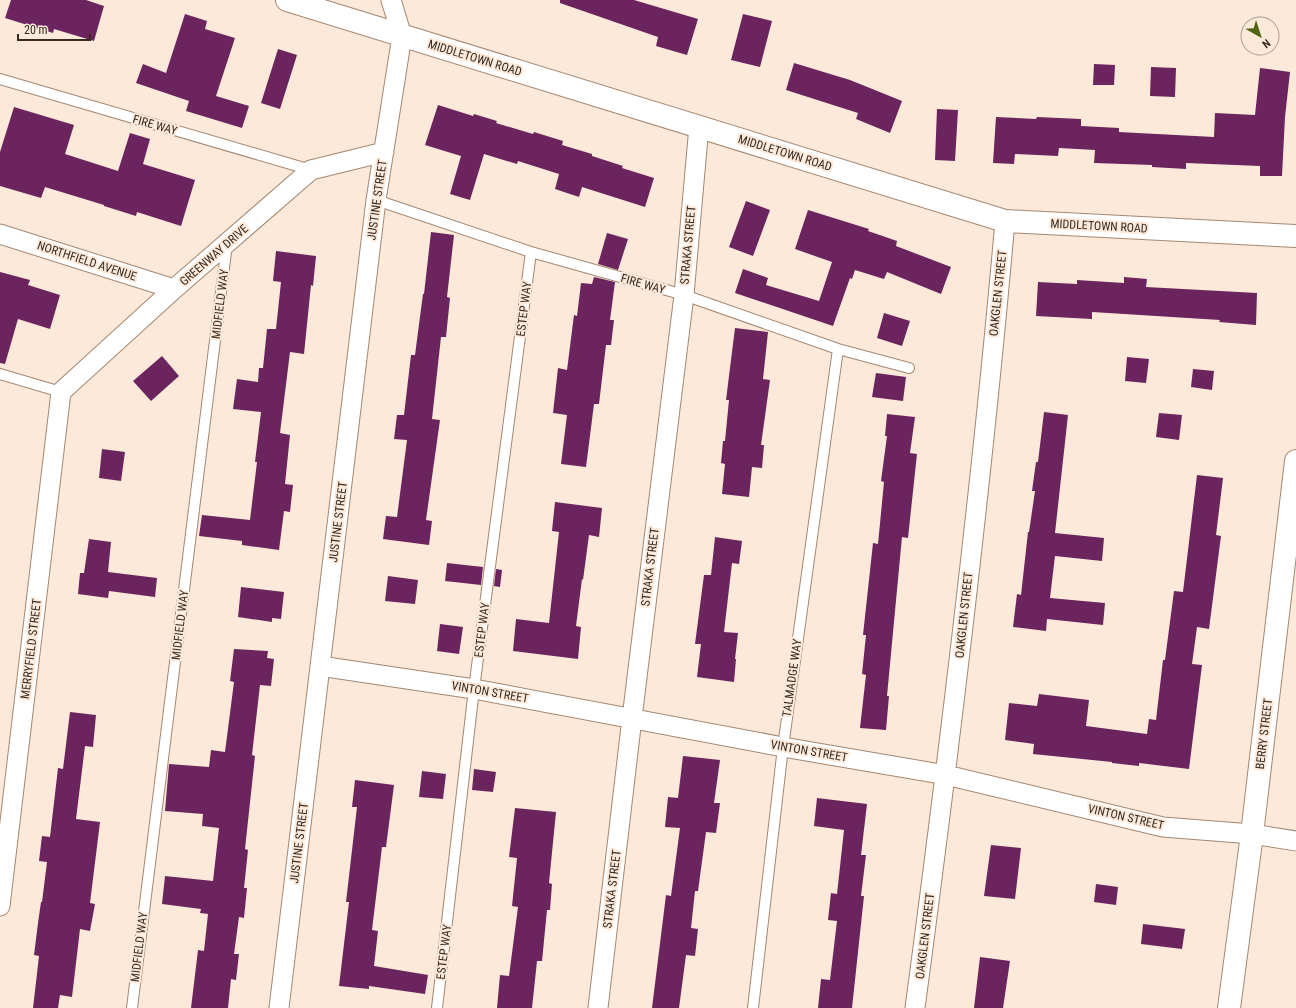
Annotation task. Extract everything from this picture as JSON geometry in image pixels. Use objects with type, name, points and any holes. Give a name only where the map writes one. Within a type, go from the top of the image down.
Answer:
[{"type":"street","name":"MIDDLETOWN ROAD","points":[[287,0],[1005,221],[1296,236]]},
{"type":"street","points":[[391,0],[402,36]]},
{"type":"street","name":"JUSTINE STREET","points":[[279,1008],[376,200],[402,36]]},
{"type":"street","name":"STRAKA STREET","points":[[598,1008],[684,296],[699,126]]},
{"type":"street","name":"GREENWAY DRIVE","points":[[61,392],[174,289],[310,170],[384,152]]},
{"type":"street","name":"OAKGLEN STREET","points":[[915,1008],[946,775],[1005,221]]},
{"type":"street","name":"NORTHFIELD AVENUE","points":[[0,234],[174,289]]},
{"type":"street","name":"MERRYFIELD STREET","points":[[0,906],[61,392]]},
{"type":"street","name":"BERRY STREET","points":[[1229,1008],[1252,834],[1296,461]]},
{"type":"street","name":"VINTON STREET","points":[[320,666],[474,689],[783,747],[946,775],[1163,827],[1252,834],[1296,841]]},
{"type":"lane","name":"FIRE WAY","points":[[0,79],[310,170]]},
{"type":"lane","name":"FIRE WAY","points":[[376,200],[531,252],[684,296],[838,349],[909,368]]},
{"type":"lane","name":"MIDFIELD WAY","points":[[132,1008],[228,243]]},
{"type":"lane","name":"ESTEP WAY","points":[[437,1008],[474,689],[531,252]]},
{"type":"lane","name":"TALMADGE WAY","points":[[753,1008],[783,747],[838,349]]},
{"type":"lane","points":[[0,374],[61,392]]},
{"type":"building","points":[[11,0],[86,0],[104,6],[94,41],[54,29],[53,33],[5,18]]},
{"type":"building","points":[[560,0],[634,0],[698,19],[687,55],[656,46],[658,37],[560,3]]},
{"type":"building","points":[[185,14],[207,21],[205,29],[235,38],[216,96],[249,106],[242,128],[186,111],[189,101],[136,83],[143,64],[166,73]]},
{"type":"building","points":[[743,14],[772,21],[760,67],[731,60]]},
{"type":"building","points":[[278,49],[297,55],[280,109],[261,103]]},
{"type":"building","points":[[794,63],[850,80],[902,101],[890,133],[856,119],[858,113],[786,90]]},
{"type":"building","points":[[1094,64],[1115,65],[1114,85],[1093,85]]},
{"type":"building","points":[[1151,67],[1176,68],[1175,97],[1150,96]]},
{"type":"building","points":[[1260,68],[1290,72],[1285,117],[1282,176],[1260,176],[1260,166],[1186,163],[1186,169],[1152,167],[1152,165],[1094,163],[1095,150],[1059,148],[1058,156],[1015,154],[1014,164],[993,163],[996,117],[1081,119],[1081,126],[1119,128],[1119,132],[1214,137],[1215,113],[1255,115]]},
{"type":"building","points":[[438,105],[473,116],[474,114],[497,121],[496,123],[533,134],[534,132],[563,141],[562,145],[592,154],[592,156],[623,166],[622,168],[654,178],[645,207],[582,187],[579,197],[555,189],[559,174],[518,161],[517,164],[484,154],[470,200],[450,194],[461,156],[425,145]]},
{"type":"building","points":[[14,107],[74,125],[65,154],[118,171],[130,133],[150,139],[143,164],[195,180],[181,226],[137,212],[136,216],[45,187],[41,198],[0,186],[0,152]]},
{"type":"building","points":[[937,109],[958,110],[955,161],[935,160]]},
{"type":"building","points":[[746,201],[770,210],[753,256],[729,247]]},
{"type":"building","points":[[808,210],[869,229],[868,231],[897,241],[896,246],[951,267],[941,294],[887,272],[884,279],[855,270],[852,279],[850,278],[833,326],[735,293],[743,269],[768,278],[766,285],[819,301],[832,262],[795,249]]},
{"type":"building","points":[[431,232],[454,235],[447,297],[450,298],[446,337],[441,337],[432,419],[440,420],[426,520],[432,521],[429,545],[383,539],[386,516],[397,517],[407,440],[394,439],[397,415],[404,415],[411,355],[415,355]]},
{"type":"building","points":[[607,233],[628,239],[618,270],[598,264]]},
{"type":"building","points":[[276,251],[316,256],[313,286],[311,285],[304,354],[290,352],[280,433],[290,435],[285,484],[293,485],[290,512],[284,511],[279,550],[242,545],[242,541],[199,536],[202,515],[250,520],[261,412],[233,409],[237,379],[258,382],[259,368],[263,368],[267,329],[276,329],[281,282],[273,281]]},
{"type":"building","points":[[0,272],[30,280],[28,285],[60,295],[50,329],[18,319],[5,364],[0,363]]},
{"type":"building","points":[[594,277],[615,282],[610,320],[614,320],[611,345],[606,345],[599,404],[594,404],[586,467],[561,464],[567,415],[553,413],[558,368],[567,370],[574,315],[577,316],[581,283],[592,284]]},
{"type":"building","points":[[1124,277],[1147,279],[1146,287],[1257,293],[1256,325],[1219,322],[1220,320],[1092,312],[1092,319],[1036,316],[1038,282],[1077,284],[1077,280],[1124,283]]},
{"type":"building","points":[[884,313],[910,321],[902,346],[877,338]]},
{"type":"building","points":[[735,328],[768,332],[763,379],[770,380],[761,445],[764,445],[762,468],[752,467],[749,497],[722,494],[725,464],[721,463],[723,441],[725,441],[729,400],[726,400]]},
{"type":"building","points":[[162,356],[179,376],[151,401],[133,381]]},
{"type":"building","points":[[1127,357],[1149,359],[1146,383],[1125,381]]},
{"type":"building","points":[[1193,369],[1214,371],[1212,390],[1191,387]]},
{"type":"building","points":[[876,373],[906,377],[903,401],[872,397]]},
{"type":"building","points":[[1044,412],[1068,415],[1055,533],[1104,538],[1102,561],[1055,556],[1050,598],[1105,603],[1103,625],[1047,619],[1046,631],[1013,627],[1017,594],[1021,595],[1028,532],[1035,491],[1032,491],[1036,462],[1038,462]]},
{"type":"building","points":[[1159,413],[1182,415],[1179,440],[1156,437]]},
{"type":"building","points":[[887,414],[915,417],[910,453],[917,454],[908,538],[902,537],[887,696],[889,696],[886,730],[860,728],[866,675],[862,674],[866,635],[863,635],[873,543],[878,544],[884,482],[881,481],[887,436],[885,436]]},
{"type":"building","points":[[102,449],[125,452],[121,481],[99,478]]},
{"type":"building","points":[[1197,475],[1223,478],[1216,535],[1221,536],[1209,629],[1197,627],[1192,664],[1202,665],[1189,769],[1139,763],[1139,766],[1033,754],[1034,744],[1005,740],[1009,703],[1037,706],[1039,694],[1089,700],[1086,726],[1147,734],[1149,719],[1156,720],[1163,660],[1165,660],[1174,591],[1183,592]]},
{"type":"building","points":[[555,502],[602,508],[599,537],[589,535],[583,580],[582,579],[576,626],[581,627],[578,659],[513,651],[516,619],[549,623],[559,532],[552,531]]},
{"type":"building","points":[[715,537],[742,541],[739,564],[732,563],[724,632],[738,633],[734,682],[697,677],[701,644],[695,644],[704,575],[711,575]]},
{"type":"building","points":[[89,539],[111,542],[108,572],[157,578],[155,597],[109,591],[108,598],[78,594],[80,573],[84,573]]},
{"type":"building","points":[[447,563],[483,567],[481,585],[445,581]]},
{"type":"building","points":[[496,569],[502,570],[500,587],[494,586]]},
{"type":"building","points":[[388,576],[418,580],[415,604],[385,601]]},
{"type":"building","points":[[241,587],[284,592],[281,619],[272,618],[272,622],[238,617]]},
{"type":"building","points":[[440,624],[463,627],[459,654],[437,651]]},
{"type":"building","points":[[234,649],[268,651],[267,658],[274,659],[271,686],[260,685],[252,755],[255,756],[245,849],[248,850],[244,888],[247,888],[244,918],[239,917],[234,954],[239,954],[236,980],[231,979],[228,1008],[191,1008],[198,950],[204,951],[208,914],[200,913],[201,909],[162,904],[165,876],[213,881],[219,828],[202,826],[203,814],[165,811],[169,764],[209,767],[211,750],[225,752],[234,682],[230,681]]},
{"type":"building","points":[[70,712],[96,715],[93,747],[85,746],[76,819],[100,822],[90,903],[95,904],[90,931],[80,929],[72,997],[60,995],[58,1008],[33,1008],[39,956],[34,955],[47,862],[39,861],[42,836],[50,837],[58,768],[63,769]]},
{"type":"building","points":[[683,756],[720,760],[714,803],[720,803],[716,833],[706,832],[698,891],[695,891],[691,928],[698,929],[695,956],[686,955],[679,1008],[652,1008],[666,895],[671,896],[680,828],[665,827],[668,797],[678,798]]},
{"type":"building","points":[[474,769],[496,772],[493,792],[472,790]]},
{"type":"building","points":[[422,771],[446,774],[443,799],[419,797]]},
{"type":"building","points":[[355,780],[394,785],[386,847],[382,847],[372,930],[378,931],[374,966],[428,975],[425,994],[369,986],[369,989],[339,986],[349,902],[346,902],[357,807],[352,807]]},
{"type":"building","points":[[817,798],[867,804],[861,855],[866,855],[861,896],[864,896],[852,1008],[818,1008],[821,979],[830,980],[837,921],[828,920],[831,893],[837,894],[844,830],[814,826]]},
{"type":"building","points":[[515,808],[556,812],[549,883],[552,884],[550,910],[547,910],[542,961],[537,961],[532,1008],[497,1008],[500,975],[509,976],[518,907],[512,906],[517,858],[509,857]]},
{"type":"building","points":[[991,845],[1021,848],[1015,899],[984,896]]},
{"type":"building","points":[[1096,884],[1118,887],[1116,905],[1094,902]]},
{"type":"building","points":[[1143,924],[1185,929],[1182,949],[1141,944]]},
{"type":"building","points":[[980,957],[1010,961],[1003,1008],[974,1008]]}]
